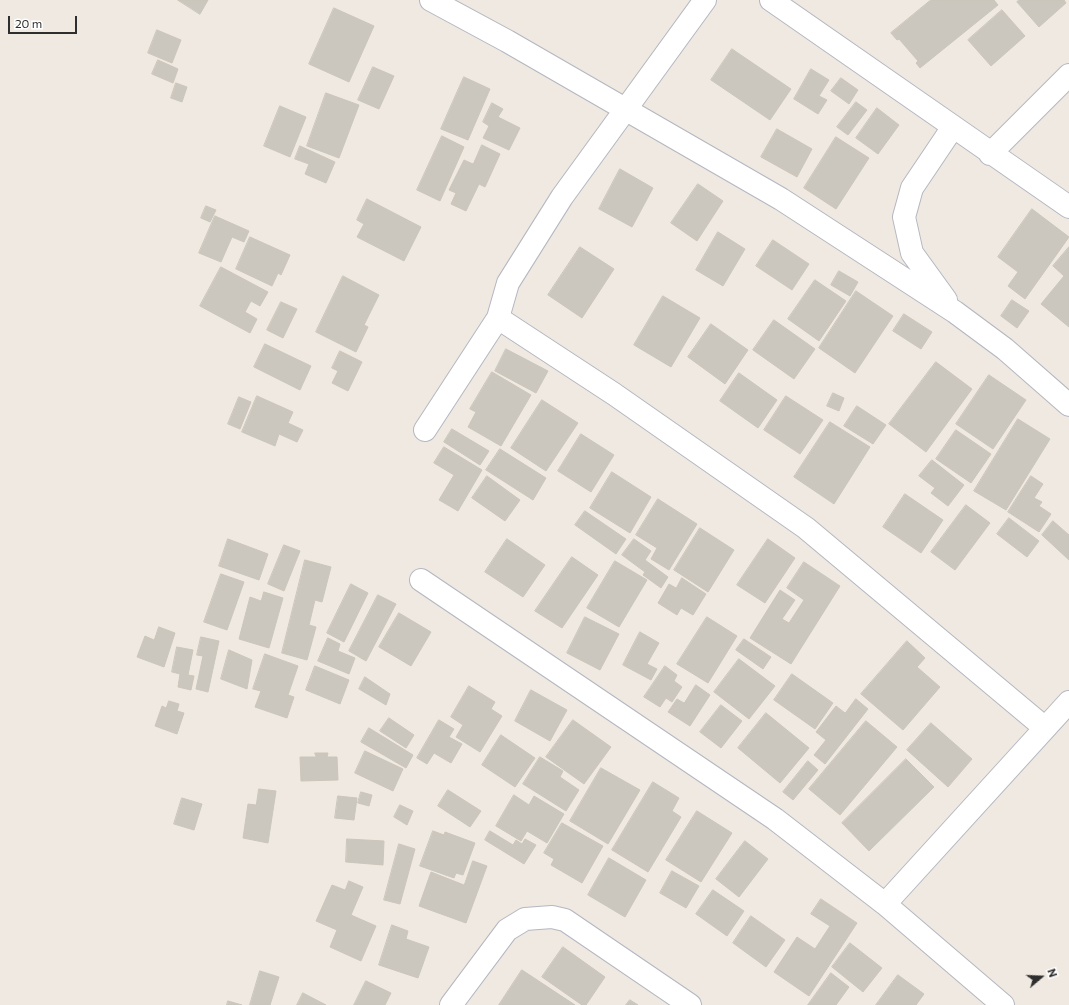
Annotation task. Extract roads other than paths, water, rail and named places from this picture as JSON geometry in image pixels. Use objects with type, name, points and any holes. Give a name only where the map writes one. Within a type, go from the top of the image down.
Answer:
[{"type":"street","points":[[430,0],[507,41],[781,199],[955,312],[1004,349],[1069,405]]},
{"type":"street","points":[[425,430],[498,318],[508,284],[562,198],[705,0]]},
{"type":"street","points":[[771,0],[990,154],[1069,206]]},
{"type":"street","points":[[990,154],[1069,75]]},
{"type":"street","points":[[953,127],[912,188],[904,217],[912,253],[955,312]]},
{"type":"street","points":[[498,318],[614,394],[806,528],[1045,728]]},
{"type":"street","points":[[421,580],[775,819],[885,904],[1003,1005]]},
{"type":"street","points":[[885,904],[1069,702]]},
{"type":"street","points":[[451,1005],[507,930],[525,919],[552,917],[565,920],[690,1005]]}]
